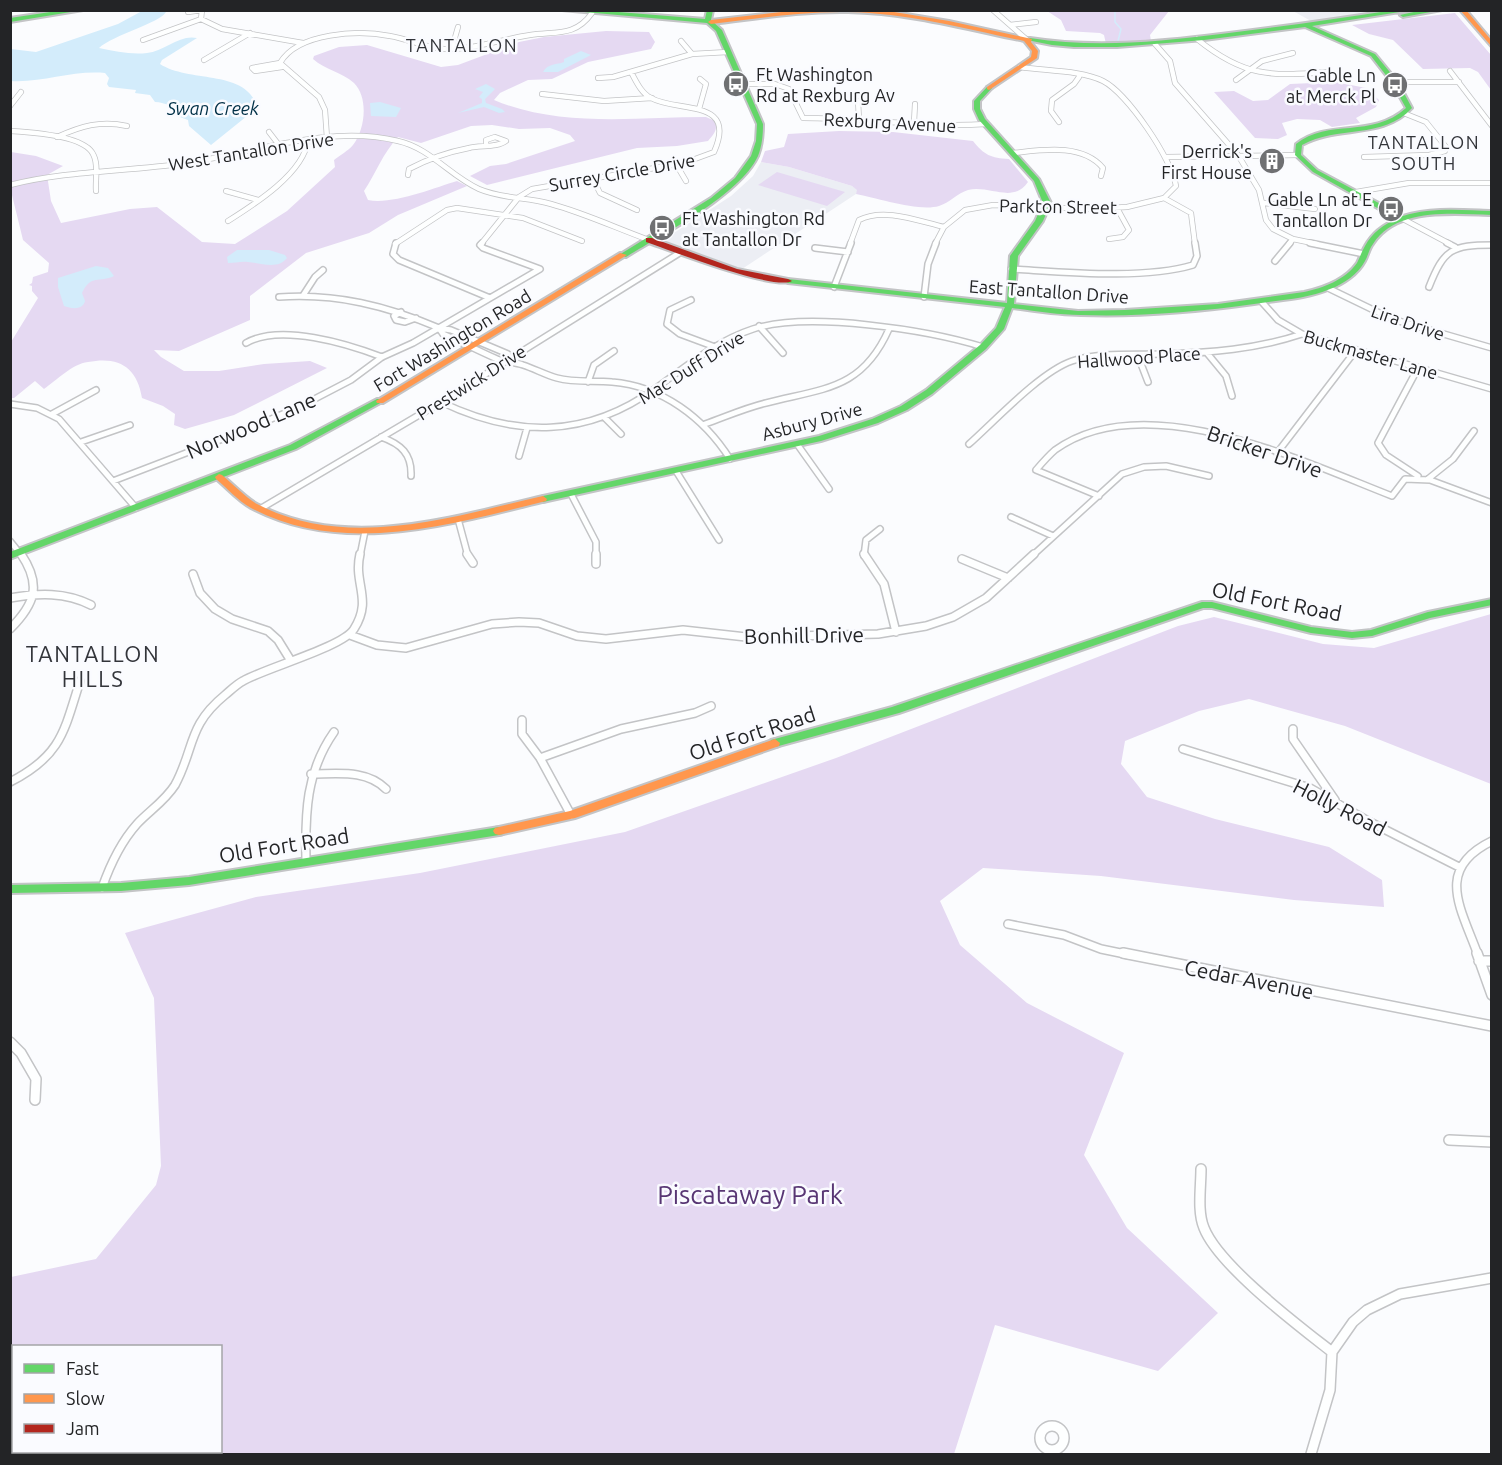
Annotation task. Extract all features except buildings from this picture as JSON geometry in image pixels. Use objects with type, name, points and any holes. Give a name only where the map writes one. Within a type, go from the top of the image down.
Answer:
[{"type":"main road","points":[[10,20],[80,10]]},
{"type":"main road","points":[[565,10],[713,19],[786,12],[839,11],[899,14],[1010,30],[1031,42],[1034,58],[990,86],[978,97],[977,111],[1037,180],[1047,198],[1046,207]]},
{"type":"main road","points":[[1026,39],[1081,47],[1155,45],[1307,26],[1409,10]]},
{"type":"main road","points":[[1370,17],[1381,18],[1439,10]]},
{"type":"main road","points":[[1463,10],[1491,45]]},
{"type":"main road","points":[[1474,10],[1491,30]]},
{"type":"main road","name":"Fort Washington Road","points":[[16,554],[219,477],[293,447],[342,423],[476,345],[725,193],[739,181],[752,164],[761,132],[760,124],[713,19]]},
{"type":"main road","points":[[1307,26],[1326,36],[1370,52],[1395,82],[1409,108],[1406,114],[1389,123],[1314,134],[1301,141],[1298,155],[1307,165],[1403,219]]},
{"type":"main road","name":"Asbury Drive","points":[[219,477],[235,494],[281,518],[314,526],[364,531],[405,529],[730,459],[846,431],[904,408],[930,392],[983,347],[1000,329],[1010,306],[1011,269],[1017,250],[1039,221],[1046,207]]},
{"type":"main road","name":"East Tantallon Drive","points":[[650,240],[750,275],[834,287],[1010,306],[1125,314],[1194,310],[1302,295],[1328,288],[1352,274],[1372,239],[1380,231],[1403,219],[1445,212],[1491,213]]},
{"type":"main road","name":"Old Fort Road","points":[[10,889],[102,888],[180,882],[306,860],[487,833],[571,815],[777,742],[895,710],[1202,605],[1212,604],[1311,630],[1352,635],[1372,633],[1448,610],[1491,602]]},
{"type":"street","points":[[188,12],[202,10],[201,19]]},
{"type":"street","points":[[993,10],[1010,30],[1036,22]]},
{"type":"street","points":[[281,65],[286,52],[303,43],[341,36],[369,34],[432,47],[471,47],[528,35],[571,30],[584,24],[592,13]]},
{"type":"street","points":[[143,40],[201,19],[216,28],[284,37],[303,43]]},
{"type":"street","points":[[452,48],[458,27]]},
{"type":"street","points":[[204,60],[250,33]]},
{"type":"street","points":[[1197,39],[1230,64],[1246,70],[1281,75],[1330,72]]},
{"type":"street","points":[[681,41],[692,54]]},
{"type":"street","points":[[1155,45],[1170,61],[1175,83],[1238,155],[1259,190],[1264,203],[1266,220],[1270,226],[1293,239],[1364,254]]},
{"type":"street","points":[[598,78],[613,77],[692,54],[728,52]]},
{"type":"street","points":[[1236,80],[1246,70],[1267,59],[1293,54]]},
{"type":"street","points":[[281,65],[257,71],[252,68],[281,65],[311,87],[322,101],[326,113],[327,138]]},
{"type":"street","points":[[1011,269],[1094,273],[1185,268],[1195,263],[1197,258],[1192,217],[1186,209],[1164,198],[1174,189],[1177,183],[1176,176],[1149,132],[1112,88],[1102,81],[1020,67]]},
{"type":"street","points":[[1450,71],[1491,126]]},
{"type":"street","points":[[631,72],[640,87],[652,98]]},
{"type":"street","points":[[1059,122],[1051,111],[1052,100],[1080,77]]},
{"type":"street","points":[[542,94],[611,102],[652,98],[699,109],[706,89],[700,79]]},
{"type":"street","points":[[1395,82],[1459,82]]},
{"type":"street","name":"Rexburg Avenue","points":[[742,84],[775,84],[789,89],[803,118],[964,126],[986,124]]},
{"type":"street","points":[[11,105],[21,92]]},
{"type":"street","points":[[858,101],[859,119]]},
{"type":"street","points":[[914,122],[915,104]]},
{"type":"street","name":"Surrey Circle Drive","points":[[382,357],[439,328],[540,269],[480,246],[481,241],[519,197],[536,188],[676,164],[714,152],[718,144],[719,122],[710,114],[699,109]]},
{"type":"street","points":[[1364,157],[1390,154],[1432,155],[1445,151],[1446,147],[1426,122],[1406,114]]},
{"type":"street","points":[[57,137],[89,123],[107,122],[127,126]]},
{"type":"street","points":[[10,131],[57,137],[92,150],[96,191]]},
{"type":"street","points":[[269,132],[279,145]]},
{"type":"street","name":"West Tantallon Drive","points":[[10,185],[50,176],[189,163],[308,140],[360,136],[395,140],[419,147],[473,186],[486,192],[552,204],[650,240]]},
{"type":"street","points":[[228,221],[285,178],[309,147],[308,140]]},
{"type":"street","points":[[408,175],[412,167],[486,144]]},
{"type":"street","points":[[1013,153],[1052,150],[1078,154],[1099,162],[1103,168],[1101,176]]},
{"type":"street","points":[[1166,157],[1298,155]]},
{"type":"street","points":[[676,164],[686,181]]},
{"type":"street","points":[[592,177],[600,193],[637,210]]},
{"type":"street","points":[[1356,192],[1409,183],[1491,183]]},
{"type":"street","points":[[226,191],[258,200]]},
{"type":"street","name":"Parkton Street","points":[[944,227],[960,213],[976,207],[1117,208],[1146,204],[1164,198]]},
{"type":"street","points":[[1264,203],[1315,209]]},
{"type":"street","points":[[490,298],[399,260],[393,254],[393,246],[400,238],[449,209],[460,208],[524,218],[582,241]]},
{"type":"street","points":[[1108,239],[1123,237],[1129,230],[1117,208]]},
{"type":"street","points":[[834,287],[859,220],[864,217],[884,215],[944,227],[928,264],[924,297]]},
{"type":"street","points":[[1403,219],[1455,247],[1491,245]]},
{"type":"street","points":[[1275,261],[1293,239]]},
{"type":"street","points":[[1429,287],[1440,259],[1455,247]]},
{"type":"street","points":[[815,248],[848,252]]},
{"type":"street","name":"Prestwick Drive","points":[[260,509],[441,402],[681,252]]},
{"type":"street","points":[[304,294],[315,277],[323,270]]},
{"type":"street","name":"Lira Drive","points":[[1328,288],[1392,320],[1491,348]]},
{"type":"street","points":[[279,297],[304,294],[360,301],[401,312],[439,328],[448,329],[500,360],[508,359],[559,379],[620,383],[651,393],[684,409],[705,424],[730,459]]},
{"type":"street","points":[[691,300],[670,310],[667,317],[668,325],[680,334],[715,347]]},
{"type":"street","name":"Buckmaster Lane","points":[[1261,301],[1278,321],[1302,334],[1491,389]]},
{"type":"street","points":[[401,312],[394,318],[405,322],[416,318]]},
{"type":"street","name":"Mac Duff Drive","points":[[441,402],[480,419],[501,425],[527,428],[568,426],[604,417],[651,393],[734,336],[759,326],[802,321],[948,337],[983,347]]},
{"type":"street","points":[[759,326],[783,353]]},
{"type":"street","points":[[439,328],[442,333],[508,354],[508,359]]},
{"type":"street","points":[[705,424],[762,404],[818,391],[855,376],[880,353],[889,329]]},
{"type":"street","name":"Hallwood Place","points":[[969,444],[1046,375],[1062,364],[1089,357],[1207,353],[1274,343],[1302,334]]},
{"type":"street","points":[[246,343],[253,339],[273,336],[316,337],[348,343],[382,357]]},
{"type":"street","points":[[1277,453],[1356,350]]},
{"type":"street","points":[[588,382],[594,365],[615,351]]},
{"type":"street","points":[[1207,353],[1226,376],[1232,396]]},
{"type":"street","points":[[1138,356],[1148,382]]},
{"type":"street","name":"Norwood Lane","points":[[113,481],[246,430],[301,406],[351,380],[382,357]]},
{"type":"street","points":[[1418,368],[1383,430],[1379,445],[1386,455],[1410,473],[1491,503]]},
{"type":"street","points":[[52,414],[96,390]]},
{"type":"street","points":[[10,404],[37,408],[52,414],[81,442],[136,508]]},
{"type":"street","points":[[604,417],[621,434]]},
{"type":"street","name":"Bricker Drive","points":[[1099,496],[1036,470],[1058,448],[1092,432],[1129,424],[1152,423],[1222,434],[1392,496],[1405,479],[1430,480]]},
{"type":"street","points":[[81,442],[130,425]]},
{"type":"street","points":[[519,456],[527,428]]},
{"type":"street","points":[[1430,480],[1458,454],[1474,431]]},
{"type":"street","points":[[381,437],[396,442],[407,450],[411,460],[411,476]]},
{"type":"street","points":[[796,444],[829,489]]},
{"type":"street","name":"Bonhill Drive","points":[[350,635],[377,645],[406,648],[492,624],[519,622],[539,623],[578,636],[600,639],[683,630],[773,638],[896,632],[926,626],[953,617],[975,606],[1122,474],[1146,466],[1176,466],[1209,476]]},
{"type":"street","points":[[676,471],[719,540]]},
{"type":"street","points":[[571,494],[596,542],[596,564]]},
{"type":"street","points":[[1011,517],[1053,536]]},
{"type":"street","points":[[458,519],[467,555],[473,563]]},
{"type":"street","points":[[880,528],[866,540],[864,555],[884,584],[896,632]]},
{"type":"street","points":[[102,888],[111,862],[123,842],[136,825],[165,798],[175,784],[198,723],[210,707],[242,681],[327,647],[350,635],[359,624],[364,610],[358,563],[364,531]]},
{"type":"street","points":[[10,541],[16,554],[35,580],[35,595],[25,614],[10,629]]},
{"type":"street","points":[[962,559],[1008,578]]},
{"type":"street","points":[[193,574],[200,593],[215,609],[232,619],[268,631],[278,640],[291,661]]},
{"type":"street","points":[[10,598],[35,595],[66,596],[91,605]]},
{"type":"street","points":[[10,782],[33,770],[53,754],[80,681]]},
{"type":"street","points":[[540,758],[629,727],[695,713],[711,706]]},
{"type":"street","points":[[522,720],[522,734],[540,758],[571,815]]},
{"type":"street","points":[[1293,729],[1293,739],[1317,770],[1335,802]]},
{"type":"street","points":[[306,860],[306,800],[311,774],[318,756],[334,732]]},
{"type":"street","name":"Holly Road","points":[[1183,749],[1295,782],[1459,867]]},
{"type":"street","points":[[311,774],[364,776],[380,782],[386,789]]},
{"type":"street","points":[[1491,841],[1468,853],[1459,867],[1456,883],[1458,898],[1491,995]]},
{"type":"street","name":"Cedar Avenue","points":[[1008,924],[1064,934],[1091,946],[1113,951],[1491,1026]]},
{"type":"street","points":[[1479,961],[1491,961]]},
{"type":"street","points":[[10,1042],[21,1053],[36,1079],[35,1100]]},
{"type":"street","points":[[1449,1140],[1491,1142]]},
{"type":"street","points":[[1201,1169],[1202,1218],[1209,1239],[1290,1319],[1332,1352],[1334,1364],[1322,1426],[1311,1455]]},
{"type":"street","points":[[1332,1352],[1354,1322],[1368,1309],[1390,1297],[1491,1278]]},
{"type":"shaded area","points":[[1293,11],[1401,11],[1311,21]]},
{"type":"shaded area","points":[[761,162],[789,167],[852,186],[858,190],[856,194],[742,269],[663,240],[731,196],[753,176]]},
{"type":"green space","points":[[1047,11],[1169,11],[1150,35],[1151,41],[1106,44],[1104,35],[1100,33],[1066,31],[1061,20]]},
{"type":"green space","points":[[1455,13],[1491,55],[1491,90],[1478,72],[1470,68],[1423,69],[1393,40],[1369,34],[1352,25]]},
{"type":"green space","points":[[606,31],[649,32],[655,42],[651,49],[588,62],[552,79],[528,80],[500,93],[494,100],[519,109],[572,118],[706,117],[715,121],[716,124],[715,132],[708,141],[677,146],[637,148],[487,185],[470,176],[490,166],[506,164],[575,141],[570,135],[550,128],[519,129],[492,125],[471,126],[421,143],[398,137],[364,191],[368,200],[401,198],[457,181],[467,186],[398,215],[369,233],[306,253],[250,296],[250,320],[179,351],[154,350],[184,371],[219,371],[264,364],[310,361],[327,368],[234,415],[185,429],[174,425],[175,414],[163,406],[142,398],[140,387],[131,371],[125,366],[109,361],[82,363],[44,389],[35,381],[11,398],[11,342],[38,298],[32,291],[32,286],[29,285],[33,277],[48,272],[49,263],[23,240],[11,191],[11,152],[36,156],[63,166],[47,175],[51,201],[61,223],[130,209],[157,207],[202,242],[235,244],[287,211],[335,167],[334,160],[357,139],[364,114],[359,89],[349,79],[318,63],[313,59],[314,56],[339,47],[367,45],[441,67],[458,65],[519,42],[544,37]]},
{"type":"green space","points":[[1336,82],[1366,88],[1379,100],[1376,107],[1356,118],[1360,123],[1332,127],[1320,120],[1297,119],[1282,123],[1287,135],[1278,139],[1255,138],[1214,92],[1234,91],[1253,101],[1268,100],[1290,84]]},
{"type":"green space","points":[[839,131],[893,132],[973,141],[988,155],[1009,159],[1028,182],[1015,192],[968,190],[939,206],[921,207],[856,194],[857,190],[852,186],[789,167],[761,162],[765,151],[784,147],[788,134]]},
{"type":"green space","points":[[777,172],[845,192],[827,206],[758,185]]},
{"type":"green space","name":"Piscataway Park","points":[[1491,614],[1491,784],[1345,726],[1249,699],[1199,711],[1125,741],[1121,764],[1147,797],[1215,819],[1329,847],[1382,880],[1384,907],[1294,900],[1101,876],[983,868],[940,901],[960,945],[1027,1003],[1124,1053],[1084,1155],[1127,1228],[1218,1313],[1158,1371],[995,1325],[954,1454],[11,1454],[11,1277],[96,1259],[156,1185],[161,1166],[154,998],[125,933],[256,897],[420,873],[625,832],[836,758],[1178,626],[1214,617],[1323,644],[1374,648]]},
{"type":"water","name":"Swan Creek","points":[[142,11],[166,12],[155,20],[99,48],[129,53],[147,53],[184,38],[197,38],[162,60],[160,64],[172,70],[229,81],[241,86],[251,94],[257,106],[211,145],[189,126],[188,120],[177,116],[186,112],[155,102],[150,95],[135,93],[136,90],[109,87],[107,84],[109,78],[105,73],[81,73],[11,81],[11,49],[36,52],[118,24]]},
{"type":"water","points":[[581,51],[591,55],[558,72],[543,72],[547,67],[564,62],[564,59]]},
{"type":"water","points":[[486,84],[495,89],[485,99],[486,103],[505,112],[499,113],[484,107],[458,113],[482,103],[479,97],[483,92],[475,89]]},
{"type":"water","points":[[380,102],[401,108],[396,117],[371,116],[370,103]]},
{"type":"water","points":[[237,250],[269,250],[285,255],[287,258],[274,265],[228,263],[227,257]]},
{"type":"water","points":[[96,266],[108,268],[114,276],[89,283],[82,293],[85,301],[82,306],[74,308],[64,306],[58,287],[58,278]]},
{"type":"waterway","points":[[1115,10],[1115,22],[1121,29],[1118,41],[1121,45]]},
{"type":"traffic: fast","points":[[10,20],[80,10]]},
{"type":"traffic: fast","points":[[565,10],[710,21]]},
{"type":"traffic: fast","points":[[623,255],[701,208],[726,190],[738,180],[754,156],[759,141],[760,124],[719,30],[708,20],[710,10]]},
{"type":"traffic: fast","points":[[1030,40],[1095,46],[1139,44],[1256,32],[1409,10]]},
{"type":"traffic: fast","points":[[1403,15],[1439,10]]},
{"type":"traffic: fast","points":[[1307,26],[1373,55],[1395,82],[1409,108],[1398,118],[1385,124],[1311,137],[1299,144],[1298,155],[1315,171],[1403,219]]},
{"type":"traffic: fast","points":[[543,499],[821,438],[875,421],[904,408],[929,392],[983,347],[1000,329],[1011,302],[1014,256],[1039,221],[1047,203],[1037,180],[982,120],[977,109],[977,101],[989,88]]},
{"type":"traffic: fast","points":[[788,281],[1078,313],[1125,313],[1195,308],[1296,296],[1327,288],[1342,280],[1355,269],[1370,242],[1383,229],[1412,216],[1444,212],[1492,213]]},
{"type":"traffic: fast","points":[[10,556],[293,447],[380,401]]},
{"type":"traffic: fast","points":[[775,743],[895,710],[1202,605],[1212,605],[1311,630],[1352,635],[1372,633],[1428,615],[1492,602]]},
{"type":"traffic: fast","points":[[10,889],[121,887],[189,881],[499,831]]},
{"type":"traffic: slow","points":[[1463,10],[1492,45]]},
{"type":"traffic: slow","points":[[711,22],[809,11],[867,11],[929,19],[1030,40]]},
{"type":"traffic: slow","points":[[989,88],[1034,58],[1035,51],[1026,39]]},
{"type":"traffic: slow","points":[[380,401],[623,255]]},
{"type":"traffic: slow","points":[[219,477],[252,505],[290,522],[331,530],[374,530],[417,526],[543,499]]},
{"type":"traffic: slow","points":[[499,831],[571,815],[775,743]]},
{"type":"traffic: jam","points":[[649,240],[735,270],[788,281]]},
{"type":"place","name":"Ft Washington Rd at Rexburg Av","points":[[736,84]]},
{"type":"place","name":"Gable Ln at Merck Pl","points":[[1395,85]]},
{"type":"place","name":"Derrick's First House","points":[[1272,161]]},
{"type":"place","name":"Gable Ln at E Tantallon Dr","points":[[1391,209]]},
{"type":"place","name":"Ft Washington Rd at Tantallon Dr","points":[[662,228]]},
{"type":"district","name":"TANTALLON","points":[[462,45]]},
{"type":"district","name":"TANTALLON SOUTH","points":[[1424,152]]},
{"type":"district","name":"TANTALLON HILLS","points":[[93,666]]}]
